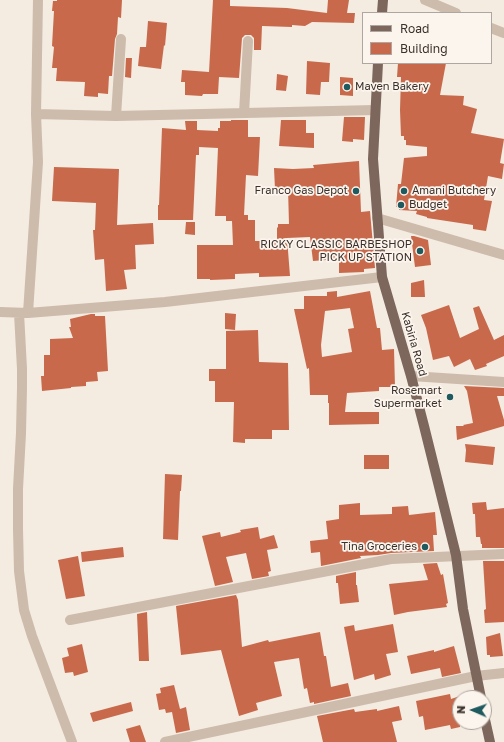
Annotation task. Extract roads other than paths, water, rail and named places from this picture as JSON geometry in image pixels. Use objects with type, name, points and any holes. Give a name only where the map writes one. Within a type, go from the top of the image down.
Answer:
[{"type":"main road","points":[[382,12],[383,0]]},
{"type":"main road","name":"Kabiria Road","points":[[378,64],[373,159],[382,277],[411,376],[456,555],[463,609],[479,690]]},
{"type":"main road","points":[[487,730],[490,742]]},
{"type":"street","points":[[38,0],[36,114],[38,162],[24,313],[18,497],[19,571],[24,610],[32,636],[72,742]]},
{"type":"street","points":[[424,0],[454,12]]},
{"type":"street","points":[[492,28],[504,33]]},
{"type":"street","points":[[116,116],[121,39]]},
{"type":"street","points":[[244,113],[248,41]]},
{"type":"street","points":[[36,114],[116,116],[375,110]]},
{"type":"street","points":[[377,218],[504,255]]},
{"type":"street","points":[[0,312],[24,313],[165,302],[382,277]]},
{"type":"street","points":[[411,376],[504,382]]},
{"type":"street","points":[[70,620],[391,559],[504,554]]},
{"type":"street","points":[[165,742],[476,676],[504,673]]},
{"type":"place","name":"Maven Bakery","points":[[347,87]]},
{"type":"place","name":"Franco Gas Depot","points":[[356,191]]},
{"type":"place","name":"Amani Butchery","points":[[404,191]]},
{"type":"place","name":"Budget","points":[[401,205]]},
{"type":"place","name":"RICKY CLASSIC BARBESHOP PICK UP STATION","points":[[420,251]]},
{"type":"place","name":"Rosemart Supermarket","points":[[450,397]]},
{"type":"place","name":"Tina Groceries","points":[[425,547]]}]
